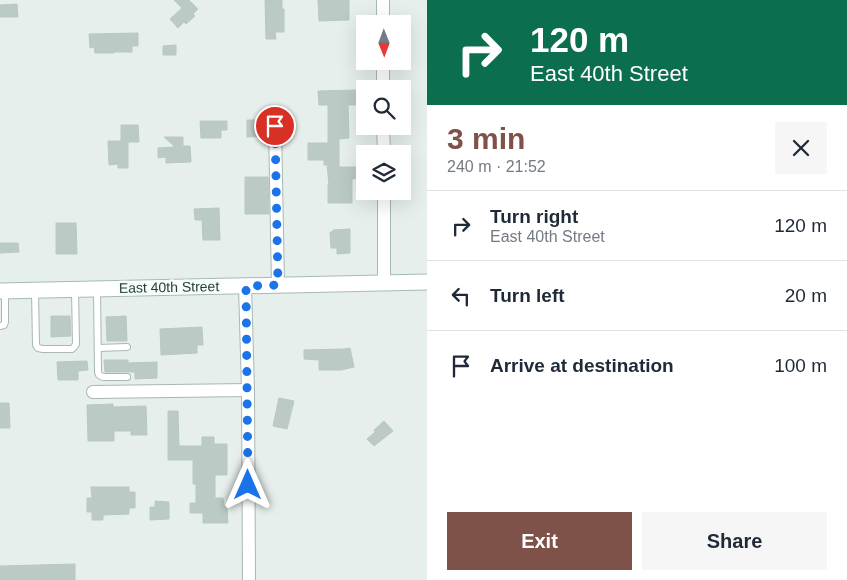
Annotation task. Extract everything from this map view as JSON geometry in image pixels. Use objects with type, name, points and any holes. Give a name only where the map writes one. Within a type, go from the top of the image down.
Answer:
[{"type":"main road","name":"East 40th Street","points":[[3,291],[427,282]]},
{"type":"street","points":[[383,0],[383,15]]},
{"type":"street","points":[[275,126],[278,285]]},
{"type":"street","points":[[384,200],[384,283]]},
{"type":"street","points":[[246,286],[249,580]]},
{"type":"street","points":[[93,392],[248,390]]},
{"type":"lane","points":[[97,289],[99,375],[103,377],[127,377]]},
{"type":"lane","points":[[36,291],[36,345],[38,348],[43,349],[72,349],[76,344],[74,290]]},
{"type":"lane","points":[[0,326],[4,325],[5,322],[3,291]]},
{"type":"lane","points":[[98,348],[127,347]]},
{"type":"building","points":[[174,0],[189,0],[198,9],[193,14],[195,16],[178,28],[170,19],[182,8]]},
{"type":"building","points":[[265,0],[282,0],[284,32],[275,32],[276,39],[266,39]]},
{"type":"building","points":[[318,0],[349,0],[349,20],[319,21]]},
{"type":"building","points":[[17,4],[18,17],[0,17],[0,5]]},
{"type":"building","points":[[138,33],[138,46],[132,46],[132,52],[95,53],[94,47],[90,48],[89,34]]},
{"type":"building","points":[[176,45],[176,55],[163,55],[163,46]]},
{"type":"building","points":[[356,90],[356,105],[348,105],[349,138],[339,139],[339,167],[356,167],[356,179],[352,179],[352,203],[328,203],[327,165],[324,165],[324,160],[308,160],[308,143],[328,143],[328,105],[319,105],[318,91]]},
{"type":"building","points":[[247,120],[267,120],[267,136],[247,137]]},
{"type":"building","points":[[200,121],[227,121],[227,130],[221,130],[221,138],[201,138]]},
{"type":"building","points":[[121,125],[138,125],[139,142],[128,142],[128,168],[118,168],[118,164],[109,165],[108,141],[121,141]]},
{"type":"building","points":[[164,137],[183,137],[183,146],[190,146],[191,162],[166,163],[166,157],[158,158],[158,148],[175,147]]},
{"type":"building","points":[[245,177],[268,177],[269,214],[245,214]]},
{"type":"building","points":[[219,208],[220,240],[203,240],[202,220],[195,220],[194,209]]},
{"type":"building","points":[[56,223],[76,223],[77,254],[56,254]]},
{"type":"building","points":[[350,229],[350,253],[337,254],[337,248],[331,248],[330,232],[333,232],[333,230]]},
{"type":"building","points":[[0,243],[18,243],[19,252],[0,253]]},
{"type":"building","points":[[51,316],[70,316],[71,336],[51,337]]},
{"type":"building","points":[[126,316],[127,341],[107,341],[106,317]]},
{"type":"building","points":[[202,327],[203,345],[197,345],[197,353],[161,355],[160,329]]},
{"type":"building","points":[[350,348],[354,367],[341,370],[319,370],[319,360],[304,359],[304,350]]},
{"type":"building","points":[[104,360],[128,360],[128,363],[157,362],[157,378],[135,379],[135,372],[105,372]]},
{"type":"building","points":[[87,361],[88,370],[78,371],[78,380],[58,380],[57,362]]},
{"type":"building","points":[[279,398],[294,401],[287,429],[273,426]]},
{"type":"building","points":[[0,403],[9,403],[10,428],[0,428]]},
{"type":"building","points":[[113,404],[113,407],[146,406],[147,435],[131,435],[131,431],[114,431],[114,441],[88,441],[87,405]]},
{"type":"building","points":[[168,411],[178,411],[179,446],[202,446],[202,437],[214,437],[214,444],[227,444],[227,475],[215,475],[215,498],[223,498],[224,506],[227,506],[228,523],[203,523],[203,513],[190,513],[190,503],[196,503],[196,484],[193,484],[193,460],[168,460]]},
{"type":"building","points":[[384,421],[393,431],[374,446],[367,439]]},
{"type":"building","points":[[91,487],[129,487],[129,492],[135,492],[135,508],[129,508],[129,514],[103,515],[103,520],[92,520],[92,512],[87,512],[87,498],[92,498]]},
{"type":"building","points":[[155,501],[169,502],[169,519],[150,520],[150,507],[155,507]]},
{"type":"building","points":[[75,564],[75,580],[0,580],[0,566]]},
{"type":"route","points":[[248,485],[246,286],[278,285],[275,126]]}]
